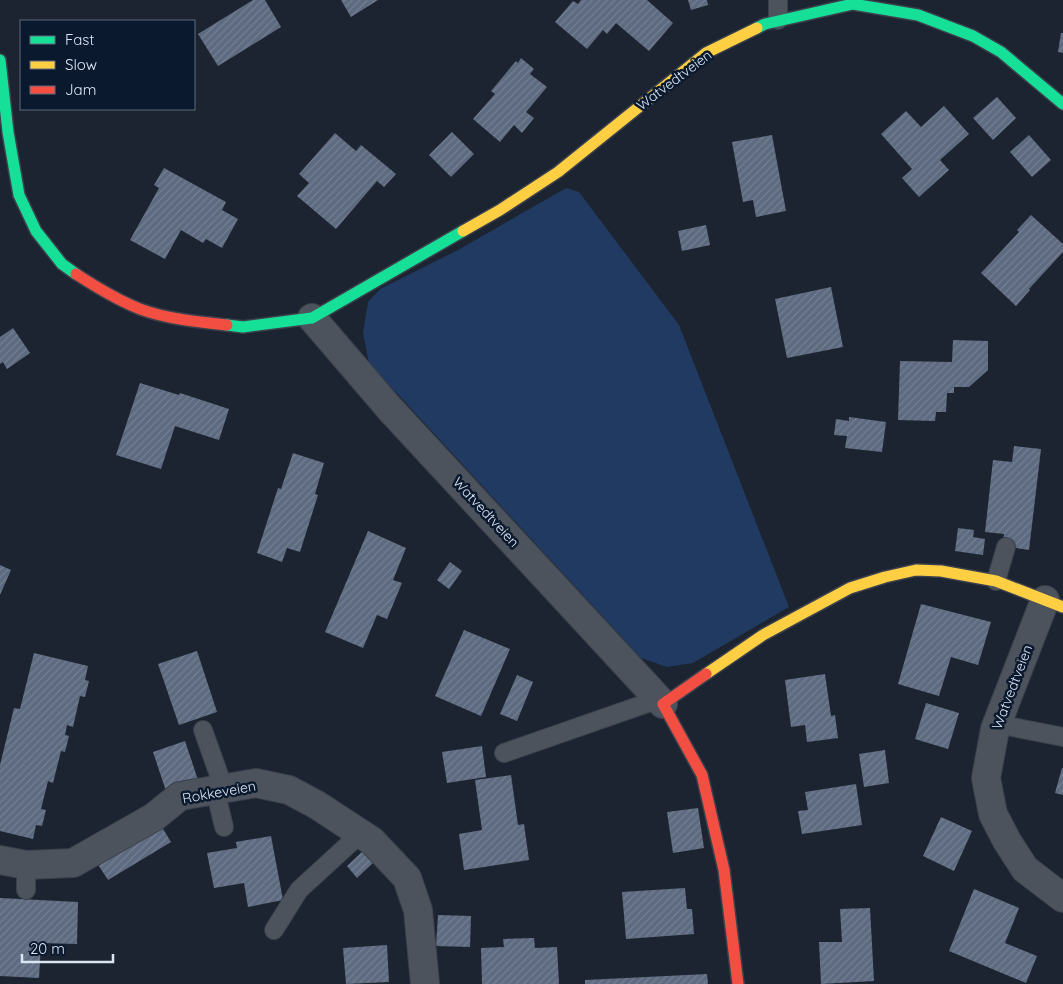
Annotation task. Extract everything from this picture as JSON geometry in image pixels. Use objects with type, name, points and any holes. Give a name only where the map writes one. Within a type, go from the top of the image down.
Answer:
[{"type":"street","name":"Watvedtveien","points":[[0,60],[8,132],[19,195],[36,231],[62,264],[100,290],[141,309],[192,321],[243,327],[312,318],[500,210],[558,172],[706,54],[765,24],[778,20],[852,4],[918,15],[973,36],[1001,52],[1063,104]]},
{"type":"street","name":"Watvedtveien","points":[[312,318],[390,409],[661,701],[702,775],[724,870],[738,984]]},
{"type":"street","name":"Watvedtveien","points":[[661,701],[763,634],[850,588],[885,577],[916,570],[941,571],[996,581],[1054,604],[997,724],[986,778],[993,814],[1007,841],[1025,869],[1063,898]]},
{"type":"street","name":"Rokkeveien","points":[[17,871],[73,863],[154,817],[180,796],[256,783],[289,790],[317,805],[372,841],[407,878],[418,910],[425,984]]},
{"type":"lane","points":[[778,0],[778,20]]},
{"type":"lane","points":[[996,581],[1006,548]]},
{"type":"lane","points":[[504,752],[661,701]]},
{"type":"lane","points":[[997,724],[1063,737]]},
{"type":"lane","points":[[203,730],[220,789],[224,827]]},
{"type":"lane","points":[[274,930],[299,890],[360,834]]},
{"type":"shaded area","points":[[566,188],[579,192],[679,325],[789,607],[693,663],[667,667],[641,658],[369,363],[363,333],[368,302],[380,289],[458,250]]},
{"type":"building","points":[[253,0],[265,0],[281,27],[218,66],[198,34]]},
{"type":"building","points":[[341,0],[378,0],[351,17]]},
{"type":"building","points":[[581,0],[647,0],[673,23],[649,51],[616,23],[607,34],[603,30],[587,49],[555,22],[573,1],[578,4]]},
{"type":"building","points":[[688,0],[707,0],[708,5],[691,10]]},
{"type":"building","points":[[1061,33],[1063,33],[1063,53],[1058,52]]},
{"type":"building","points":[[521,58],[534,69],[530,74],[547,87],[526,112],[534,118],[522,133],[514,125],[500,142],[473,119],[495,94],[491,91],[516,61],[518,63]]},
{"type":"building","points":[[997,97],[1016,118],[993,140],[973,118]]},
{"type":"building","points":[[944,106],[969,134],[940,160],[949,170],[919,197],[902,178],[912,169],[881,134],[906,111],[921,127]]},
{"type":"building","points":[[452,132],[474,154],[451,177],[429,155]]},
{"type":"building","points":[[335,133],[356,151],[361,145],[396,174],[384,187],[377,181],[336,229],[297,196],[309,183],[299,174]]},
{"type":"building","points":[[772,135],[786,211],[756,217],[753,200],[743,202],[732,142]]},
{"type":"building","points":[[1029,135],[1051,160],[1032,177],[1010,152]]},
{"type":"building","points":[[164,168],[226,202],[222,210],[238,219],[222,248],[206,239],[203,243],[181,230],[165,259],[130,240],[159,188],[154,185]]},
{"type":"building","points":[[1031,215],[1063,244],[1063,252],[1016,306],[981,273],[1019,232],[1017,230]]},
{"type":"building","points":[[706,225],[710,245],[682,251],[678,231]]},
{"type":"building","points":[[831,287],[843,347],[787,358],[775,299]]},
{"type":"building","points":[[13,328],[30,353],[7,369],[3,362],[0,364],[0,337]]},
{"type":"building","points":[[953,340],[988,341],[988,370],[969,387],[954,387],[954,393],[947,393],[946,412],[936,412],[935,421],[898,420],[900,361],[952,362]]},
{"type":"building","points":[[140,383],[179,395],[180,393],[229,409],[219,440],[175,426],[161,469],[116,455]]},
{"type":"building","points":[[849,417],[886,422],[882,452],[845,448],[847,436],[834,435],[836,419],[849,421]]},
{"type":"building","points":[[1014,446],[1041,449],[1029,550],[1003,546],[1004,534],[985,532],[993,460],[1012,462]]},
{"type":"building","points":[[293,453],[324,463],[315,494],[318,495],[300,552],[287,548],[282,562],[257,553],[278,488],[281,489]]},
{"type":"building","points":[[958,528],[974,530],[973,537],[985,539],[983,555],[955,551]]},
{"type":"building","points":[[368,531],[406,548],[393,580],[402,583],[387,619],[377,615],[363,648],[325,632]]},
{"type":"building","points":[[450,562],[462,571],[449,589],[437,580]]},
{"type":"building","points":[[0,565],[11,570],[0,595]]},
{"type":"building","points":[[921,604],[991,622],[978,665],[951,657],[939,696],[898,684]]},
{"type":"building","points":[[464,630],[510,649],[481,716],[435,696]]},
{"type":"building","points":[[197,651],[217,712],[179,725],[158,664]]},
{"type":"building","points":[[34,653],[88,666],[85,680],[89,681],[85,697],[80,696],[73,727],[67,725],[65,735],[69,736],[65,752],[61,751],[53,783],[48,781],[41,809],[46,810],[42,826],[36,825],[33,839],[0,831],[0,765],[14,708],[20,709]]},
{"type":"building","points":[[825,674],[831,716],[835,715],[838,738],[807,742],[805,725],[791,727],[785,680]]},
{"type":"building","points":[[517,675],[533,682],[517,721],[500,714]]},
{"type":"building","points":[[926,703],[959,713],[948,749],[915,739]]},
{"type":"building","points":[[185,741],[198,780],[166,791],[153,752]]},
{"type":"building","points":[[482,746],[486,777],[447,783],[442,752]]},
{"type":"building","points":[[885,750],[889,783],[864,787],[859,754]]},
{"type":"building","points":[[1063,768],[1063,795],[1055,793]]},
{"type":"building","points":[[511,775],[518,825],[524,824],[529,860],[464,870],[459,834],[482,830],[475,780]]},
{"type":"building","points":[[856,784],[862,825],[802,834],[798,811],[808,810],[805,792]]},
{"type":"building","points":[[698,808],[704,848],[673,853],[667,812]]},
{"type":"building","points":[[941,817],[972,831],[954,871],[923,856]]},
{"type":"building","points":[[160,824],[171,842],[108,880],[97,863]]},
{"type":"building","points":[[271,836],[283,900],[248,907],[244,883],[214,888],[207,853],[237,848],[236,842]]},
{"type":"building","points":[[363,851],[373,863],[357,878],[347,866]]},
{"type":"building","points":[[685,888],[687,909],[692,909],[694,934],[626,939],[622,892]]},
{"type":"building","points":[[974,889],[1019,908],[1005,943],[1037,956],[1026,983],[949,951]]},
{"type":"building","points":[[0,898],[78,902],[77,944],[41,943],[39,978],[0,976]]},
{"type":"building","points":[[870,908],[874,981],[821,984],[819,942],[842,942],[840,909]]},
{"type":"building","points":[[438,915],[471,916],[470,947],[436,946]]},
{"type":"building","points":[[534,938],[535,948],[557,947],[559,984],[482,984],[481,948],[504,947],[503,939]]},
{"type":"building","points":[[387,945],[389,982],[346,984],[343,948]]},
{"type":"building","points":[[707,974],[708,984],[585,984],[585,980]]},
{"type":"traffic: fast","points":[[757,28],[765,24],[853,4],[918,15],[973,36],[1001,52],[1063,104]]},
{"type":"traffic: fast","points":[[0,60],[8,132],[19,195],[36,231],[62,264],[76,274]]},
{"type":"traffic: fast","points":[[227,325],[243,327],[312,318],[463,231]]},
{"type":"traffic: slow","points":[[463,231],[500,210],[558,172],[706,53],[757,28]]},
{"type":"traffic: slow","points":[[706,674],[763,635],[850,588],[916,570],[941,571],[996,581],[1063,607]]},
{"type":"traffic: jam","points":[[76,274],[140,309],[172,318],[227,325]]},
{"type":"traffic: jam","points":[[706,674],[663,704],[702,775],[724,870],[738,984]]}]
